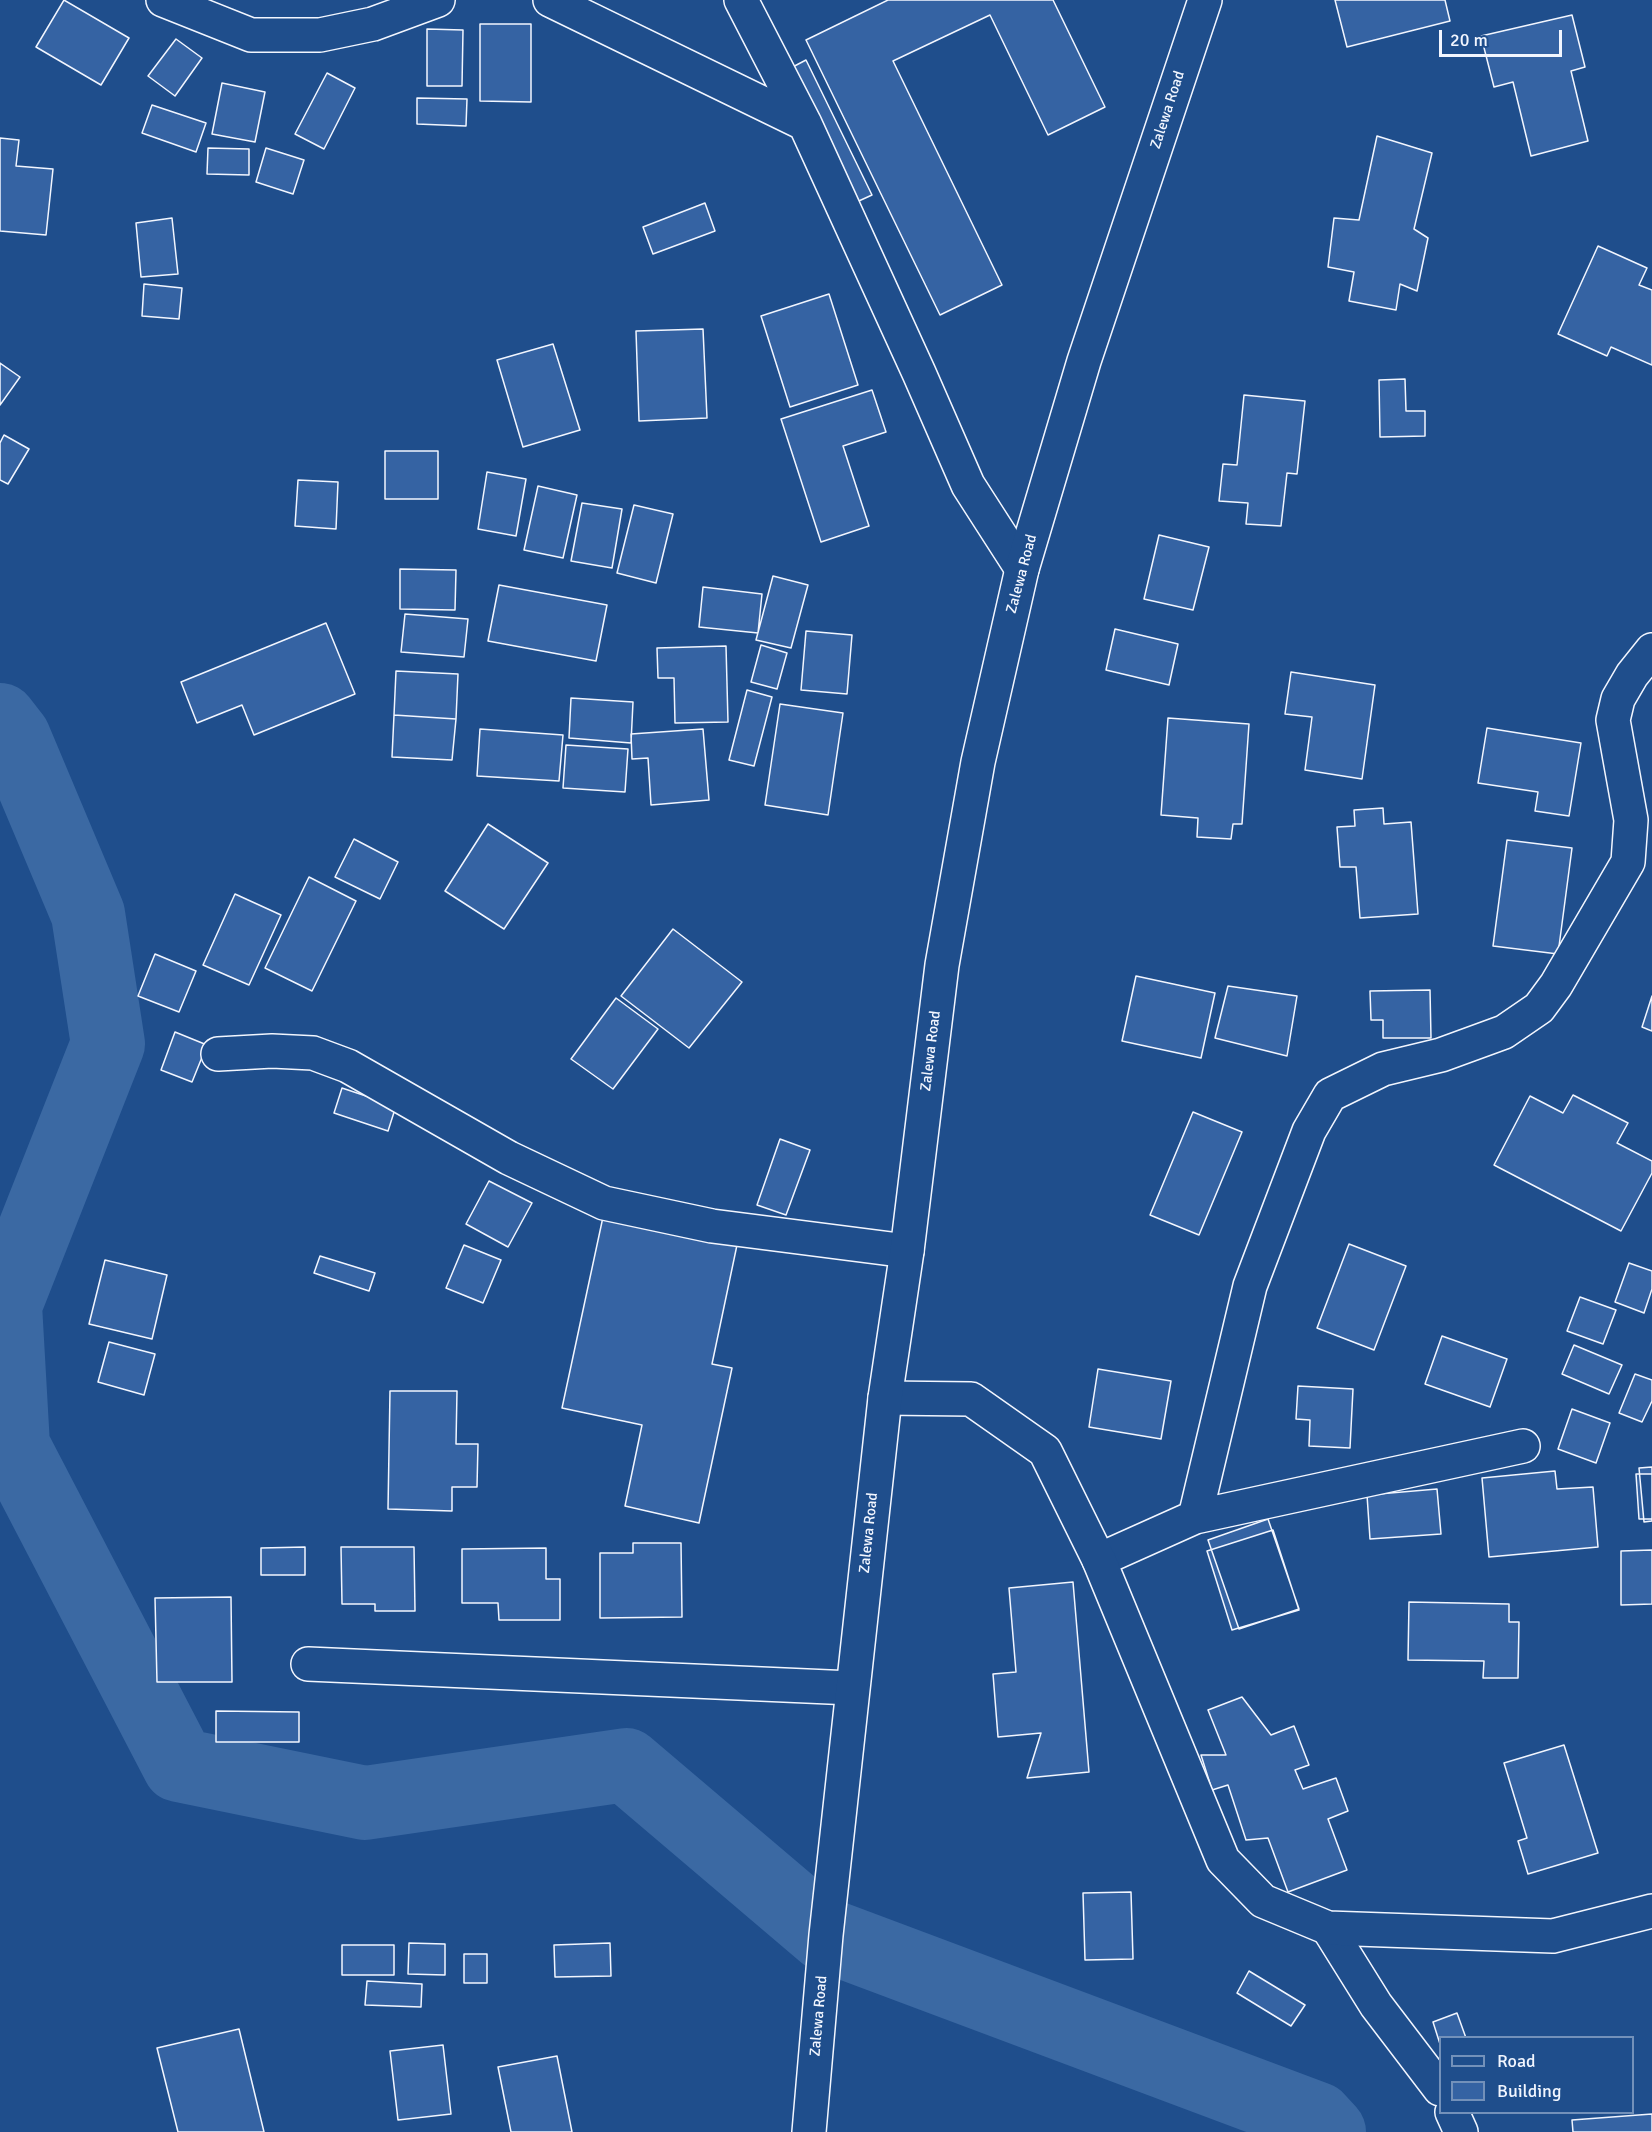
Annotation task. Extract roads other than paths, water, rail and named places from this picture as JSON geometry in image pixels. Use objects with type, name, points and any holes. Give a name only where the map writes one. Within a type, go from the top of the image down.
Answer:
[{"type":"main road","points":[[163,0],[250,35],[321,35],[373,24],[438,0]]},
{"type":"main road","points":[[550,0],[805,124]]},
{"type":"main road","points":[[741,0],[805,124],[968,485],[1022,569]]},
{"type":"main road","name":"Zalewa Road","points":[[809,2132],[826,1935],[885,1398],[907,1251],[942,965],[978,762],[1022,569],[1084,361],[1205,0]]},
{"type":"main road","points":[[1195,1517],[1250,1286],[1308,1131],[1330,1095],[1383,1069],[1441,1055],[1504,1032],[1539,1008],[1556,985],[1628,862],[1631,819],[1613,720],[1618,699],[1632,675],[1652,650]]},
{"type":"main road","points":[[218,1054],[272,1051],[313,1053],[348,1066],[509,1158],[604,1203],[712,1226],[907,1251]]},
{"type":"main road","points":[[885,1398],[971,1400],[1044,1451],[1099,1560],[1223,1860],[1263,1901],[1328,1928],[1553,1936],[1652,1911]]},
{"type":"main road","points":[[1099,1560],[1195,1517],[1523,1446]]},
{"type":"main road","points":[[308,1664],[852,1688]]},
{"type":"main road","points":[[1328,1928],[1377,2005],[1439,2088]]},
{"type":"main road","points":[[1453,2114],[1461,2132]]},
{"type":"waterway","points":[[0,720],[14,738],[88,914],[108,1044],[5,1305],[13,1446],[179,1765],[365,1803],[626,1765],[826,1935],[1317,2119],[1329,2132]]}]
